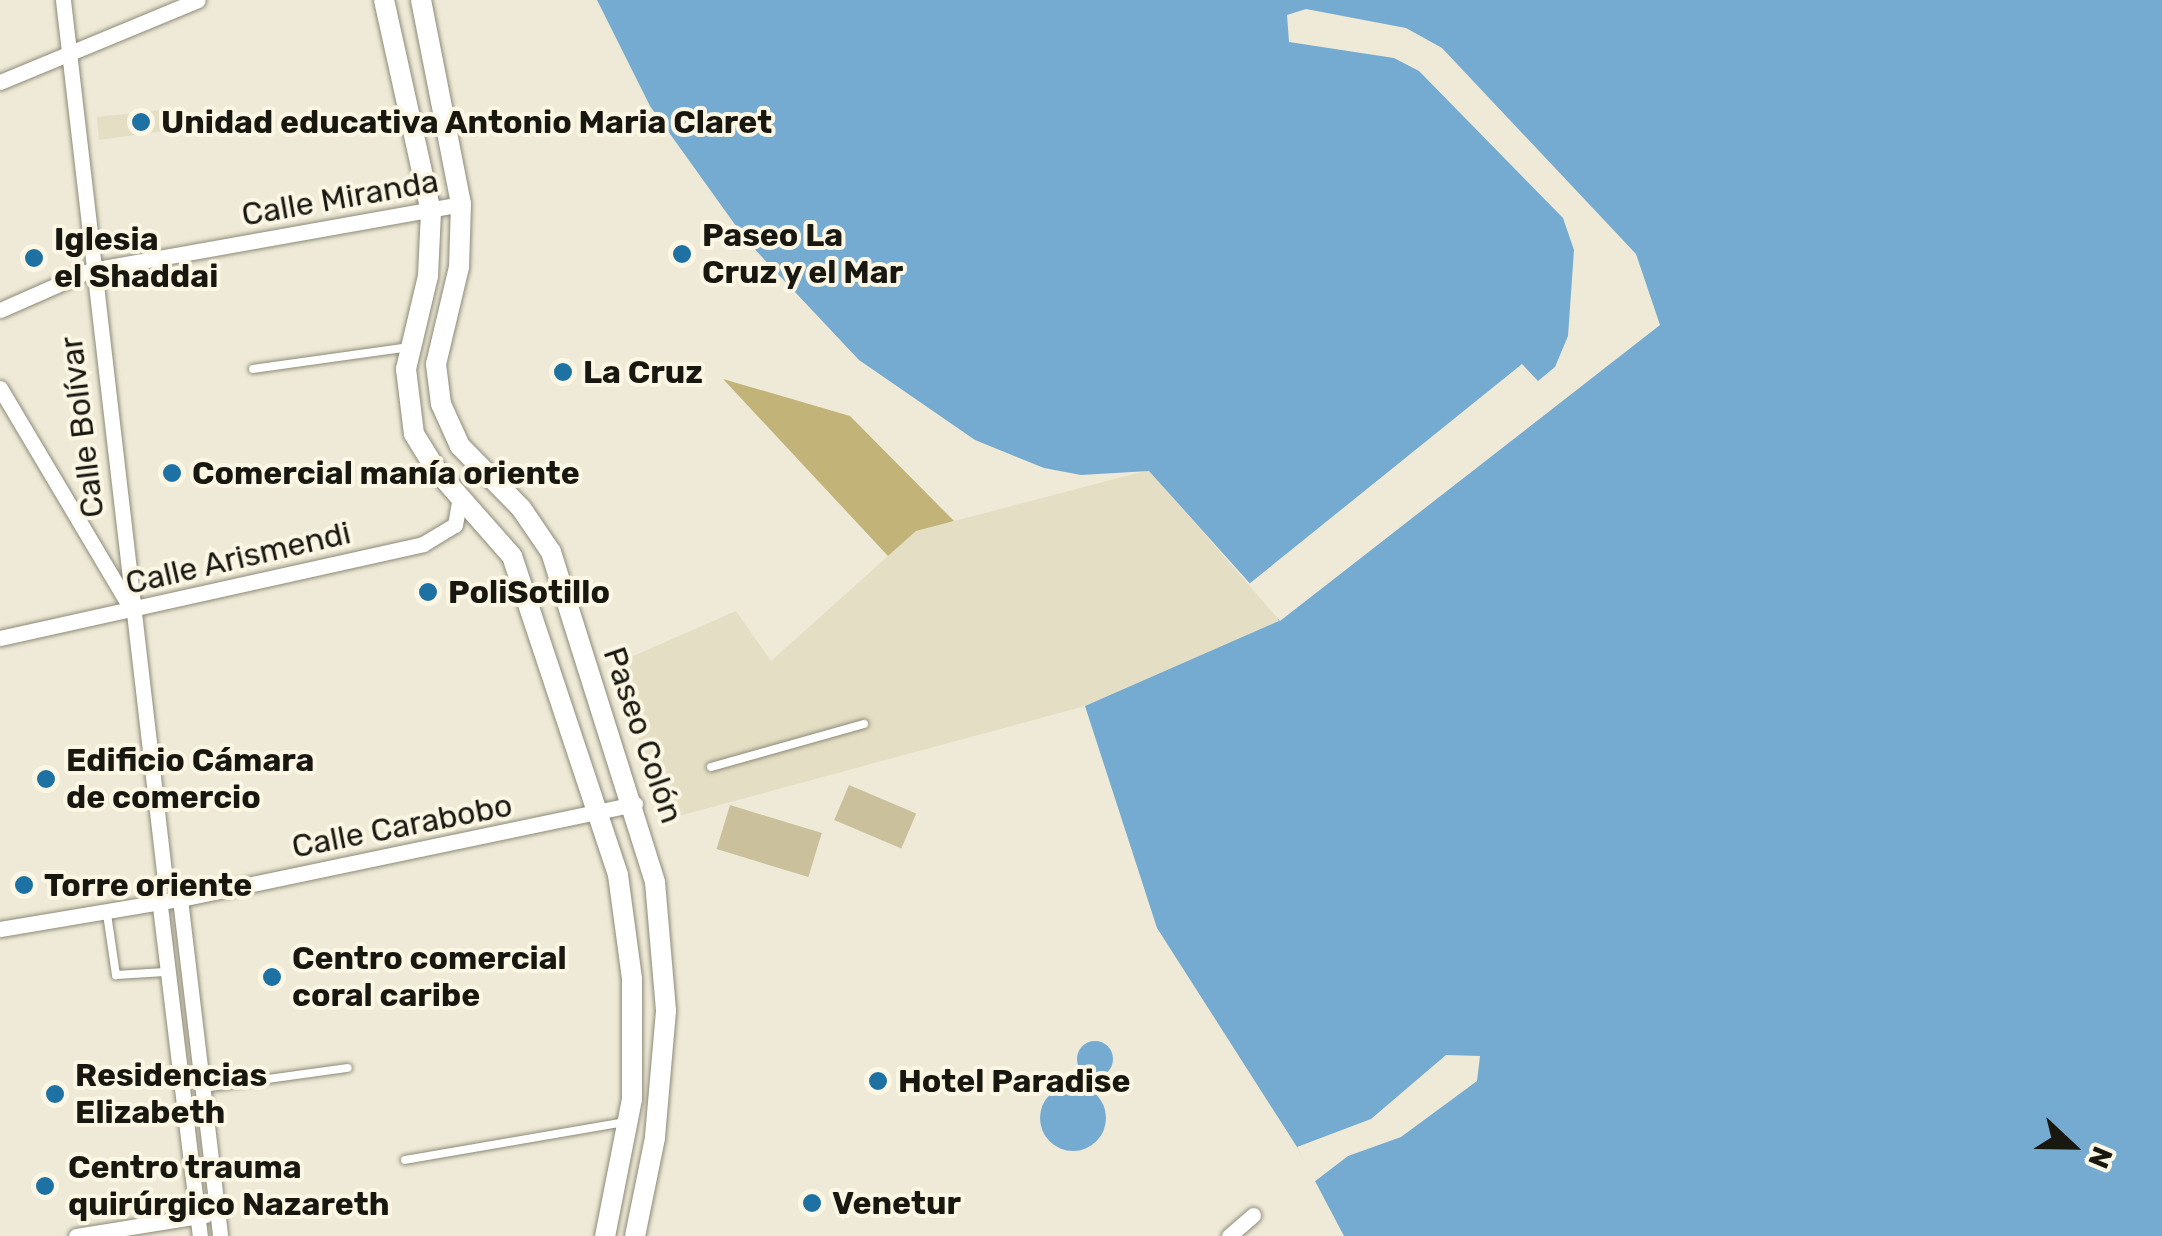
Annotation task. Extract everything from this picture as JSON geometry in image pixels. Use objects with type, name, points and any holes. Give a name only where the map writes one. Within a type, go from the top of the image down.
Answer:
[{"type":"street","name":"Calle Bolívar","points":[[63,0],[73,51],[91,270],[165,880]]},
{"type":"street","points":[[0,82],[198,0]]},
{"type":"street","name":"Paseo Colón","points":[[384,0],[431,212],[428,276],[409,348],[414,434],[460,498],[505,544],[602,814],[629,943],[630,1121],[624,1164],[605,1236]]},
{"type":"street","name":"Paseo Colón","points":[[421,0],[461,204],[459,267],[436,364],[441,404],[469,458],[538,529],[648,842],[665,960],[660,1102],[634,1236]]},
{"type":"street","name":"Calle Miranda","points":[[0,310],[91,270],[461,204]]},
{"type":"street","points":[[0,388],[131,610]]},
{"type":"street","name":"Calle Arismendi","points":[[0,638],[440,539],[455,524],[460,498]]},
{"type":"street","points":[[505,544],[538,529]]},
{"type":"street","name":"Calle Carabobo","points":[[0,928],[107,914],[602,814],[634,804]]},
{"type":"street","points":[[165,880],[180,899],[220,1236]]},
{"type":"street","points":[[165,880],[156,904],[200,1236]]},
{"type":"street","points":[[76,1236],[218,1213]]},
{"type":"street","points":[[1229,1236],[1253,1215]]},
{"type":"lane","points":[[253,369],[409,348]]},
{"type":"lane","points":[[712,766],[864,724]]},
{"type":"lane","points":[[107,914],[116,975],[165,972]]},
{"type":"lane","points":[[202,1088],[348,1068]]},
{"type":"lane","points":[[405,1160],[630,1121]]},
{"type":"lane","points":[[624,1164],[648,1179]]},
{"type":"shaded area","name":"Unidad educativa Antonio Maria Claret","points":[[182,108],[186,128],[99,140],[97,117]]},
{"type":"shaded area","points":[[723,379],[850,416],[954,521],[916,531],[888,556]]},
{"type":"shaded area","points":[[1149,470],[1280,621],[1085,706],[664,820],[615,664],[736,611],[771,661],[916,531]]},
{"type":"shaded area","points":[[849,785],[916,814],[901,849],[834,820]]},
{"type":"shaded area","points":[[730,805],[822,833],[808,877],[717,849]]},
{"type":"water","points":[[597,0],[2162,0],[2162,1236],[1344,1236],[1297,1147],[1157,928],[1085,706],[1279,621],[1273,609],[1149,471],[1081,475],[1044,468],[975,440],[859,360],[746,240],[650,106]]},
{"type":"water","points":[[1095,1041],[1108,1046],[1113,1059],[1108,1072],[1095,1077],[1082,1072],[1077,1059],[1082,1046]]},
{"type":"water","points":[[1073,1085],[1097,1094],[1106,1118],[1097,1142],[1073,1151],[1049,1142],[1040,1118],[1049,1094]]},
{"type":"pier","points":[[1306,9],[1406,28],[1442,48],[1636,254],[1660,325],[1280,621],[1249,584],[1522,364],[1538,381],[1555,367],[1568,336],[1574,250],[1563,218],[1419,71],[1394,58],[1289,42],[1287,15]]},
{"type":"pier","points":[[1446,1055],[1480,1056],[1477,1081],[1401,1137],[1348,1156],[1314,1182],[1297,1147],[1371,1119]]},
{"type":"place","name":"Unidad educativa Antonio Maria Claret","points":[[141,122]]},
{"type":"place","name":"Paseo La Cruz y el Mar","points":[[682,254]]},
{"type":"place","name":"Iglesia el Shaddai","points":[[34,258]]},
{"type":"place","name":"La Cruz","points":[[563,372]]},
{"type":"place","name":"Comercial manía oriente","points":[[172,473]]},
{"type":"place","name":"PoliSotillo","points":[[428,592]]},
{"type":"place","name":"Edificio Cámara de comercio","points":[[46,779]]},
{"type":"place","name":"Torre oriente","points":[[24,885]]},
{"type":"place","name":"Centro comercial coral caribe","points":[[272,977]]},
{"type":"place","name":"Hotel Paradise","points":[[878,1081]]},
{"type":"place","name":"Residencias Elizabeth","points":[[55,1094]]},
{"type":"place","name":"Centro trauma quirúrgico Nazareth","points":[[45,1186]]},
{"type":"place","name":"Venetur","points":[[812,1203]]}]
